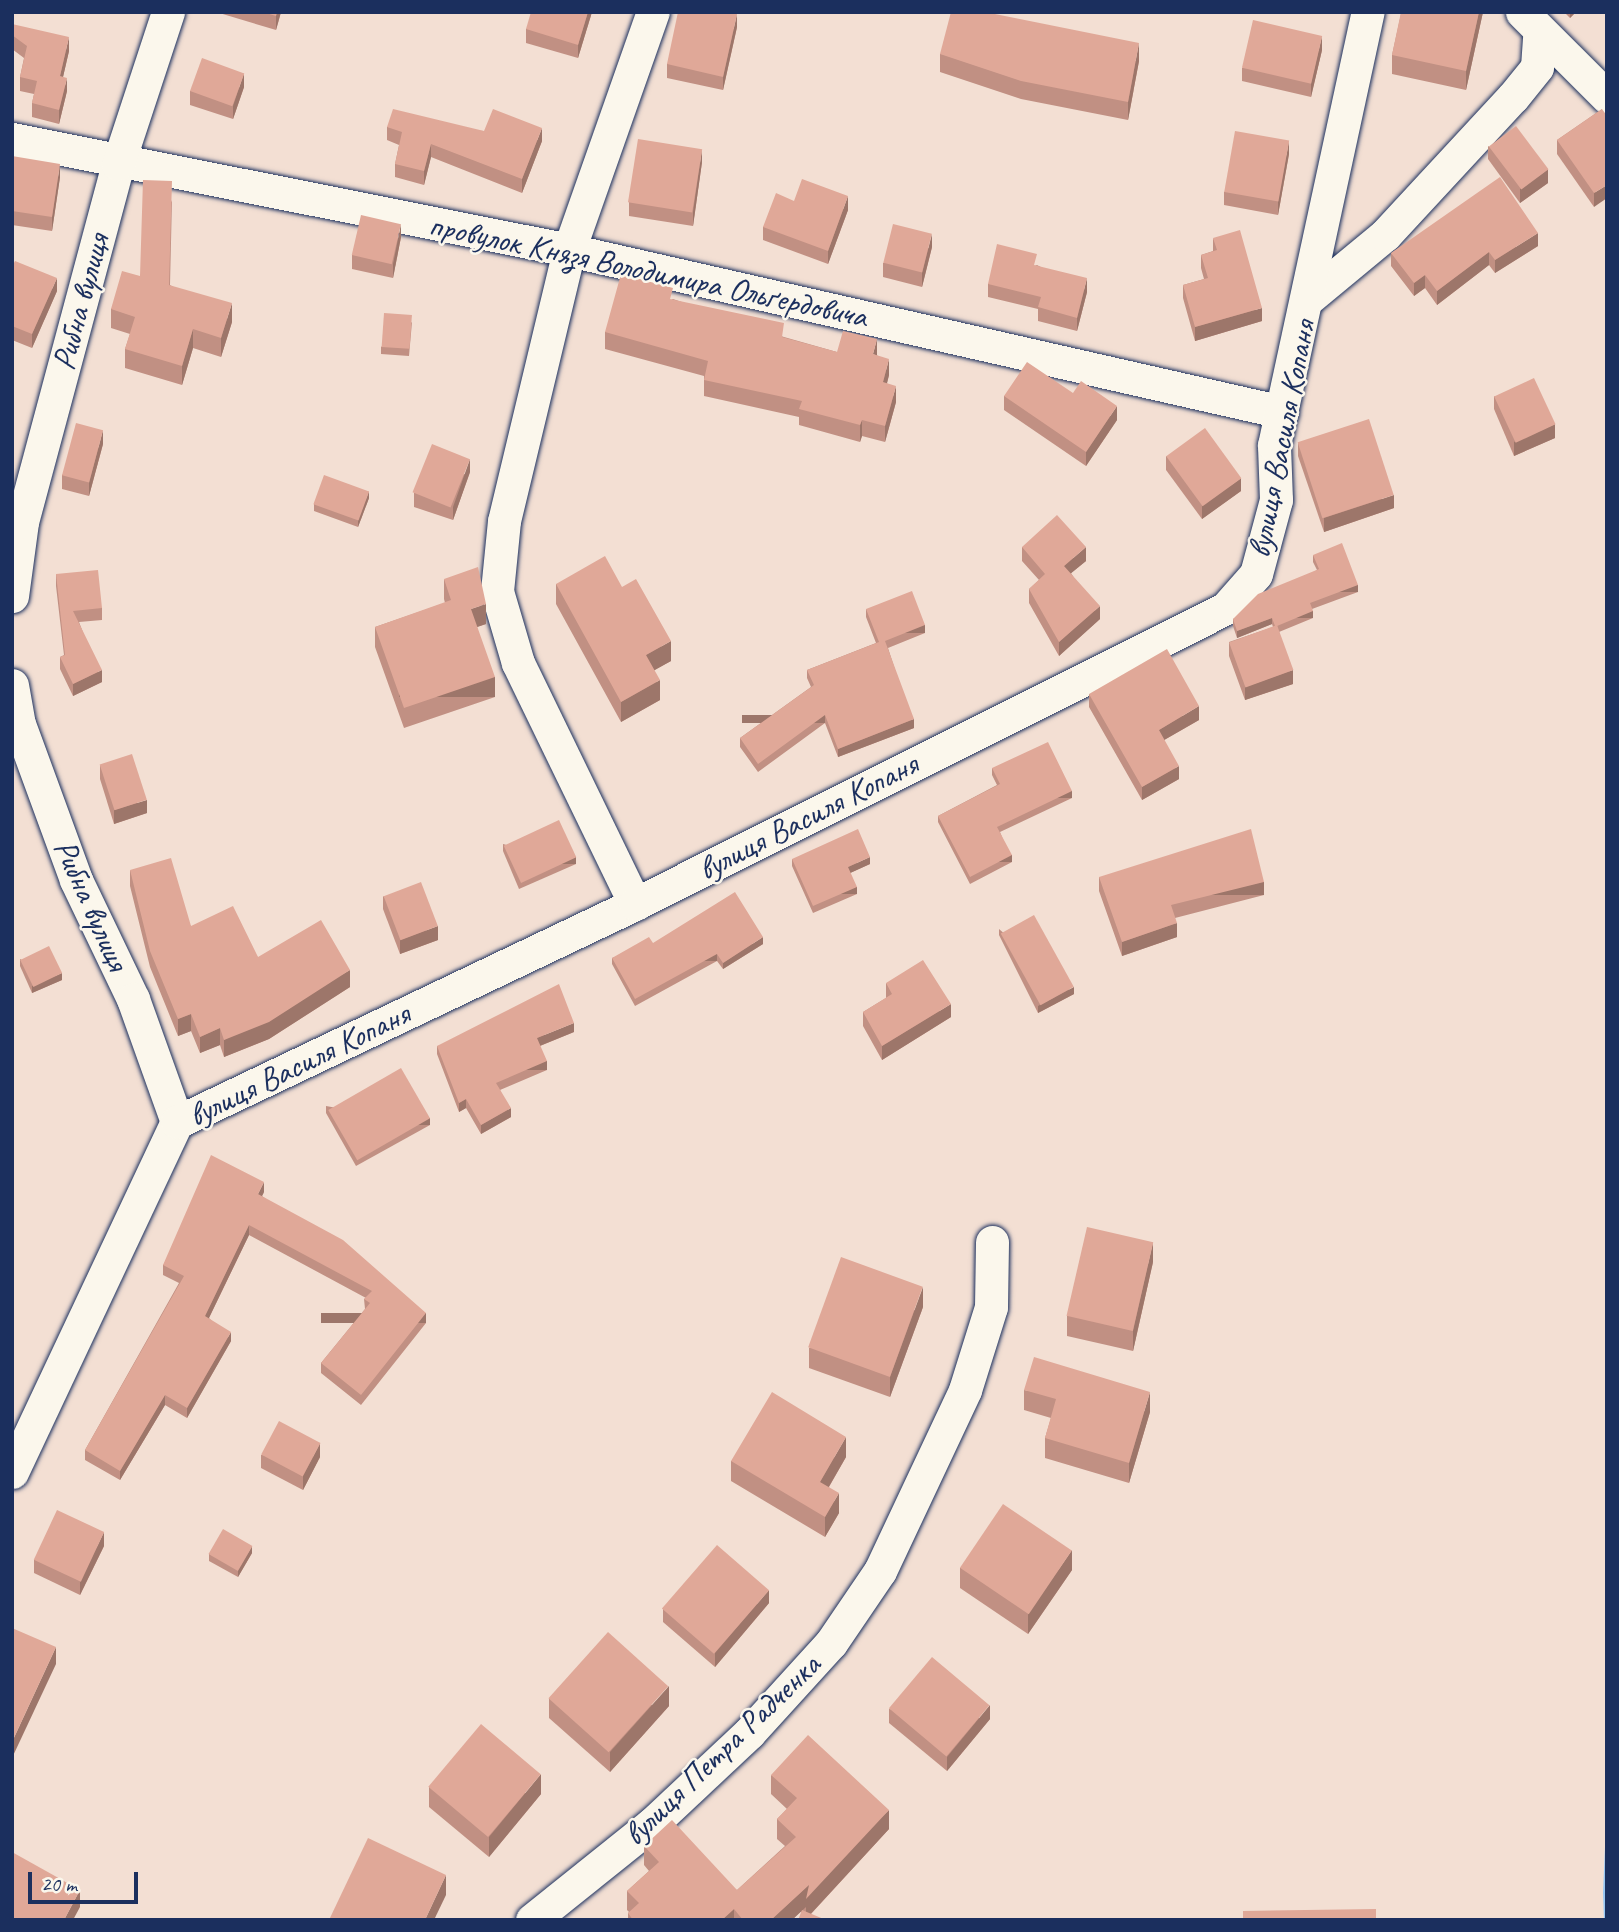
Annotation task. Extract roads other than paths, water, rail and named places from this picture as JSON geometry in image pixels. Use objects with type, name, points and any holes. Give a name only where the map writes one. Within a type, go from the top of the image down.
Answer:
[{"type":"street","name":"Рибна вулиця","points":[[12,596],[22,522],[118,163],[168,12]]},
{"type":"street","points":[[635,904],[518,663],[497,590],[504,520],[569,250],[653,12]]},
{"type":"street","name":"вулиця Василя Копаня","points":[[12,1472],[177,1122],[635,904],[1226,608],[1256,574],[1276,500],[1274,445],[1310,297],[1368,12]]},
{"type":"street","points":[[1310,297],[1385,235],[1513,97],[1537,67],[1531,23]]},
{"type":"street","points":[[1531,23],[1607,97]]},
{"type":"street","name":"провулок Князя Володимира Ольґердовича","points":[[12,139],[118,163],[569,250],[1282,412]]},
{"type":"street","name":"Рибна вулиця","points":[[12,685],[19,724],[76,880],[133,999],[177,1122]]},
{"type":"street","name":"вулиця Петра Радченка","points":[[532,1920],[652,1824],[748,1733],[831,1643],[873,1581],[965,1390],[991,1307],[992,1242]]},
{"type":"water","points":[[1607,1800],[1607,1920],[1604,1920],[1603,1893]]}]
